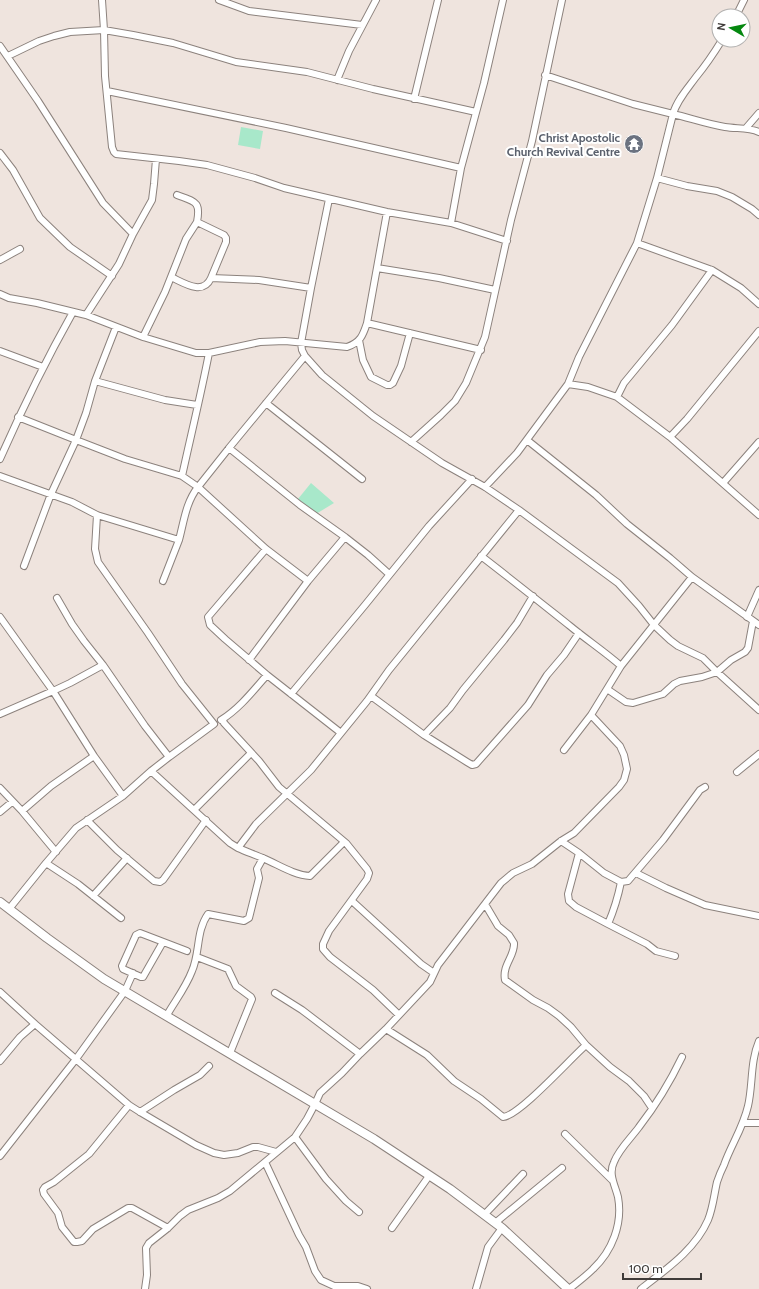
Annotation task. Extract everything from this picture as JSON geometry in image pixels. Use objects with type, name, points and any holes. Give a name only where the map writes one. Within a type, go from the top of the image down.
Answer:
[{"type":"main road","points":[[1,904],[10,909],[104,979],[374,1139],[450,1189],[502,1228],[569,1289]]},
{"type":"street","points":[[102,0],[105,76],[108,91],[112,147],[116,154],[179,161],[214,167],[255,178],[284,188],[329,199],[387,212],[451,223],[507,241]]},
{"type":"street","points":[[219,0],[249,11],[362,25]]},
{"type":"street","points":[[337,80],[362,25],[376,0]]},
{"type":"street","points":[[414,99],[438,0]]},
{"type":"street","points":[[451,223],[461,168],[492,49],[503,0]]},
{"type":"street","points":[[411,442],[454,401],[466,383],[481,350],[488,328],[495,290],[532,141],[562,0]]},
{"type":"street","points":[[8,56],[39,41],[54,36],[70,32],[104,30],[173,42],[236,62],[307,72],[414,99],[476,112]]},
{"type":"street","points":[[0,46],[8,56],[103,203],[133,234]]},
{"type":"street","points":[[485,487],[517,453],[568,384],[582,350],[637,242],[657,178],[675,107],[717,48]]},
{"type":"street","points":[[545,75],[633,104],[723,127],[746,128],[759,132]]},
{"type":"street","points":[[108,91],[286,128],[461,168]]},
{"type":"street","points":[[746,128],[759,113]]},
{"type":"street","points":[[0,153],[12,170],[40,218],[70,247],[112,276]]},
{"type":"street","points":[[86,315],[119,264],[133,234],[152,200],[156,159]]},
{"type":"street","points":[[657,178],[687,186],[717,191],[732,197],[759,215]]},
{"type":"street","points":[[144,337],[165,292],[186,239],[197,222],[199,210],[197,204],[192,200],[177,195]]},
{"type":"street","points":[[329,199],[301,343],[305,356],[328,379],[373,416],[442,463],[472,479],[519,510],[618,583],[654,625],[670,640],[678,646],[703,658],[716,672],[759,710]]},
{"type":"street","points":[[0,294],[9,298],[86,315],[144,337],[196,353],[209,353],[260,342],[285,341],[347,347],[359,340],[363,335],[367,323],[387,212]]},
{"type":"street","points":[[171,277],[198,288],[204,287],[209,283],[226,242],[226,238],[197,222]]},
{"type":"street","points":[[637,242],[712,270],[741,288],[759,304]]},
{"type":"street","points":[[0,260],[20,249]]},
{"type":"street","points":[[377,268],[439,278],[495,290]]},
{"type":"street","points":[[617,397],[624,383],[672,325],[712,270]]},
{"type":"street","points":[[211,278],[259,280],[311,288]]},
{"type":"street","points":[[0,459],[18,417],[73,312]]},
{"type":"street","points":[[367,323],[481,350]]},
{"type":"street","points":[[24,566],[51,494],[76,440],[86,413],[95,381],[116,327]]},
{"type":"street","points":[[670,437],[687,419],[759,331]]},
{"type":"street","points":[[359,340],[363,360],[371,377],[390,385],[393,383],[401,366],[410,333]]},
{"type":"street","points":[[0,351],[43,367]]},
{"type":"street","points":[[182,476],[209,353]]},
{"type":"street","points":[[163,581],[179,540],[188,502],[193,493],[305,356]]},
{"type":"street","points":[[95,381],[165,400],[197,405]]},
{"type":"street","points":[[568,384],[588,386],[617,397],[670,437],[759,515]]},
{"type":"street","points":[[266,403],[362,479]]},
{"type":"street","points":[[18,417],[124,459],[182,476],[198,487],[266,549],[308,582]]},
{"type":"street","points":[[527,440],[596,495],[627,524],[670,558],[692,578],[759,625]]},
{"type":"street","points":[[723,483],[759,442]]},
{"type":"street","points":[[229,448],[300,505],[368,554],[389,574]]},
{"type":"street","points":[[0,476],[72,502],[97,515],[179,540]]},
{"type":"street","points":[[291,694],[428,526],[472,479]]},
{"type":"street","points":[[238,848],[256,824],[311,770],[371,696],[389,670],[519,510]]},
{"type":"street","points":[[97,515],[95,549],[98,562],[182,684],[214,724]]},
{"type":"street","points":[[249,660],[308,582],[345,537]]},
{"type":"street","points":[[266,549],[208,617],[208,622],[249,660],[341,733]]},
{"type":"street","points":[[481,556],[621,666]]},
{"type":"street","points":[[564,750],[591,715],[621,666],[692,578]]},
{"type":"street","points":[[747,617],[759,590]]},
{"type":"street","points":[[424,735],[450,708],[504,640],[517,623],[533,596]]},
{"type":"street","points":[[57,598],[72,624],[169,757]]},
{"type":"street","points":[[0,617],[53,691],[94,756],[123,796]]},
{"type":"street","points":[[607,688],[626,702],[633,703],[662,694],[680,681],[702,677],[716,672],[730,660],[745,652],[748,648],[753,621]]},
{"type":"street","points":[[371,696],[424,735],[472,765],[476,764],[528,705],[547,675],[564,655],[579,633]]},
{"type":"street","points":[[0,714],[70,683],[103,665]]},
{"type":"street","points":[[10,909],[76,828],[123,796],[169,757],[228,715],[246,699],[267,675]]},
{"type":"street","points":[[145,1289],[147,1275],[146,1248],[149,1243],[188,1210],[218,1198],[230,1191],[295,1137],[307,1119],[320,1093],[342,1073],[430,982],[438,965],[501,883],[513,873],[532,864],[561,841],[574,833],[619,787],[626,776],[627,769],[624,755],[620,746],[591,715]]},
{"type":"street","points":[[222,719],[259,761],[279,787],[344,842],[367,869],[369,873],[367,879],[329,931],[323,944],[323,949],[330,957],[373,990],[399,1015]]},
{"type":"street","points":[[194,810],[251,753]]},
{"type":"street","points":[[737,772],[759,754]]},
{"type":"street","points":[[22,811],[51,786],[94,756]]},
{"type":"street","points":[[151,772],[230,843],[238,848],[304,876],[310,876],[344,842]]},
{"type":"street","points":[[561,841],[580,853],[604,873],[621,882],[628,881],[676,824],[694,797],[704,787]]},
{"type":"street","points":[[0,788],[22,811],[56,852]]},
{"type":"street","points":[[0,812],[12,802]]},
{"type":"street","points":[[87,820],[154,881],[160,882],[163,880],[206,820]]},
{"type":"street","points":[[580,853],[568,894],[569,901],[576,907],[656,951],[676,956]]},
{"type":"street","points":[[93,896],[127,858]]},
{"type":"street","points":[[167,1015],[192,972],[197,957],[202,924],[208,914],[244,922],[249,918],[259,878],[257,869],[263,858]]},
{"type":"street","points":[[46,863],[78,884],[121,918]]},
{"type":"street","points":[[636,873],[705,905],[755,915]]},
{"type":"street","points":[[608,924],[618,896],[621,882]]},
{"type":"street","points":[[352,901],[421,964],[434,973]]},
{"type":"street","points":[[485,904],[498,926],[509,935],[514,943],[513,950],[506,964],[504,976],[505,980],[559,1016],[575,1031],[586,1045],[610,1067],[629,1081],[644,1096],[652,1108]]},
{"type":"street","points":[[163,942],[145,975],[141,977],[124,970],[122,967],[136,935],[140,933],[187,951]]},
{"type":"street","points":[[197,957],[228,969],[236,986],[252,999],[230,1053]]},
{"type":"street","points":[[0,1156],[76,1059],[126,991],[132,973]]},
{"type":"street","points":[[0,992],[129,1105],[196,1145],[214,1153],[224,1155],[238,1153],[253,1147],[276,1152]]},
{"type":"street","points":[[276,994],[302,1010],[360,1054]]},
{"type":"street","points":[[0,1061],[20,1037],[35,1024]]},
{"type":"street","points":[[386,1028],[427,1055],[454,1081],[481,1099],[503,1117],[516,1111],[530,1099],[586,1045]]},
{"type":"street","points":[[641,1289],[669,1267],[694,1242],[702,1231],[711,1210],[720,1174],[744,1123],[752,1082],[753,1062],[759,1041]]},
{"type":"street","points":[[569,1289],[593,1269],[614,1239],[617,1229],[618,1197],[612,1180],[612,1167],[616,1157],[662,1095],[682,1057]]},
{"type":"street","points":[[140,1112],[200,1075],[209,1066]]},
{"type":"street","points":[[129,1105],[89,1154],[54,1182],[45,1187],[43,1190],[44,1194],[58,1213],[62,1227],[74,1242],[82,1241],[93,1229],[128,1208],[132,1208],[168,1228]]},
{"type":"street","points":[[744,1123],[759,1123]]},
{"type":"street","points":[[565,1134],[612,1180]]},
{"type":"street","points":[[295,1137],[326,1179],[346,1201],[353,1205],[359,1212]]},
{"type":"street","points":[[265,1162],[306,1247],[315,1271],[321,1280],[334,1286],[367,1289]]},
{"type":"street","points":[[495,1223],[562,1168]]},
{"type":"street","points":[[484,1215],[523,1174]]},
{"type":"street","points":[[392,1228],[430,1176]]},
{"type":"street","points":[[476,1289],[488,1247],[502,1228]]},
{"type":"green space","points":[[241,127],[263,131],[260,149],[238,145]]},
{"type":"green space","points":[[311,483],[334,503],[316,514],[298,499]]},
{"type":"place","name":"Christ Apostolic Church Revival Centre","points":[[634,144]]}]
